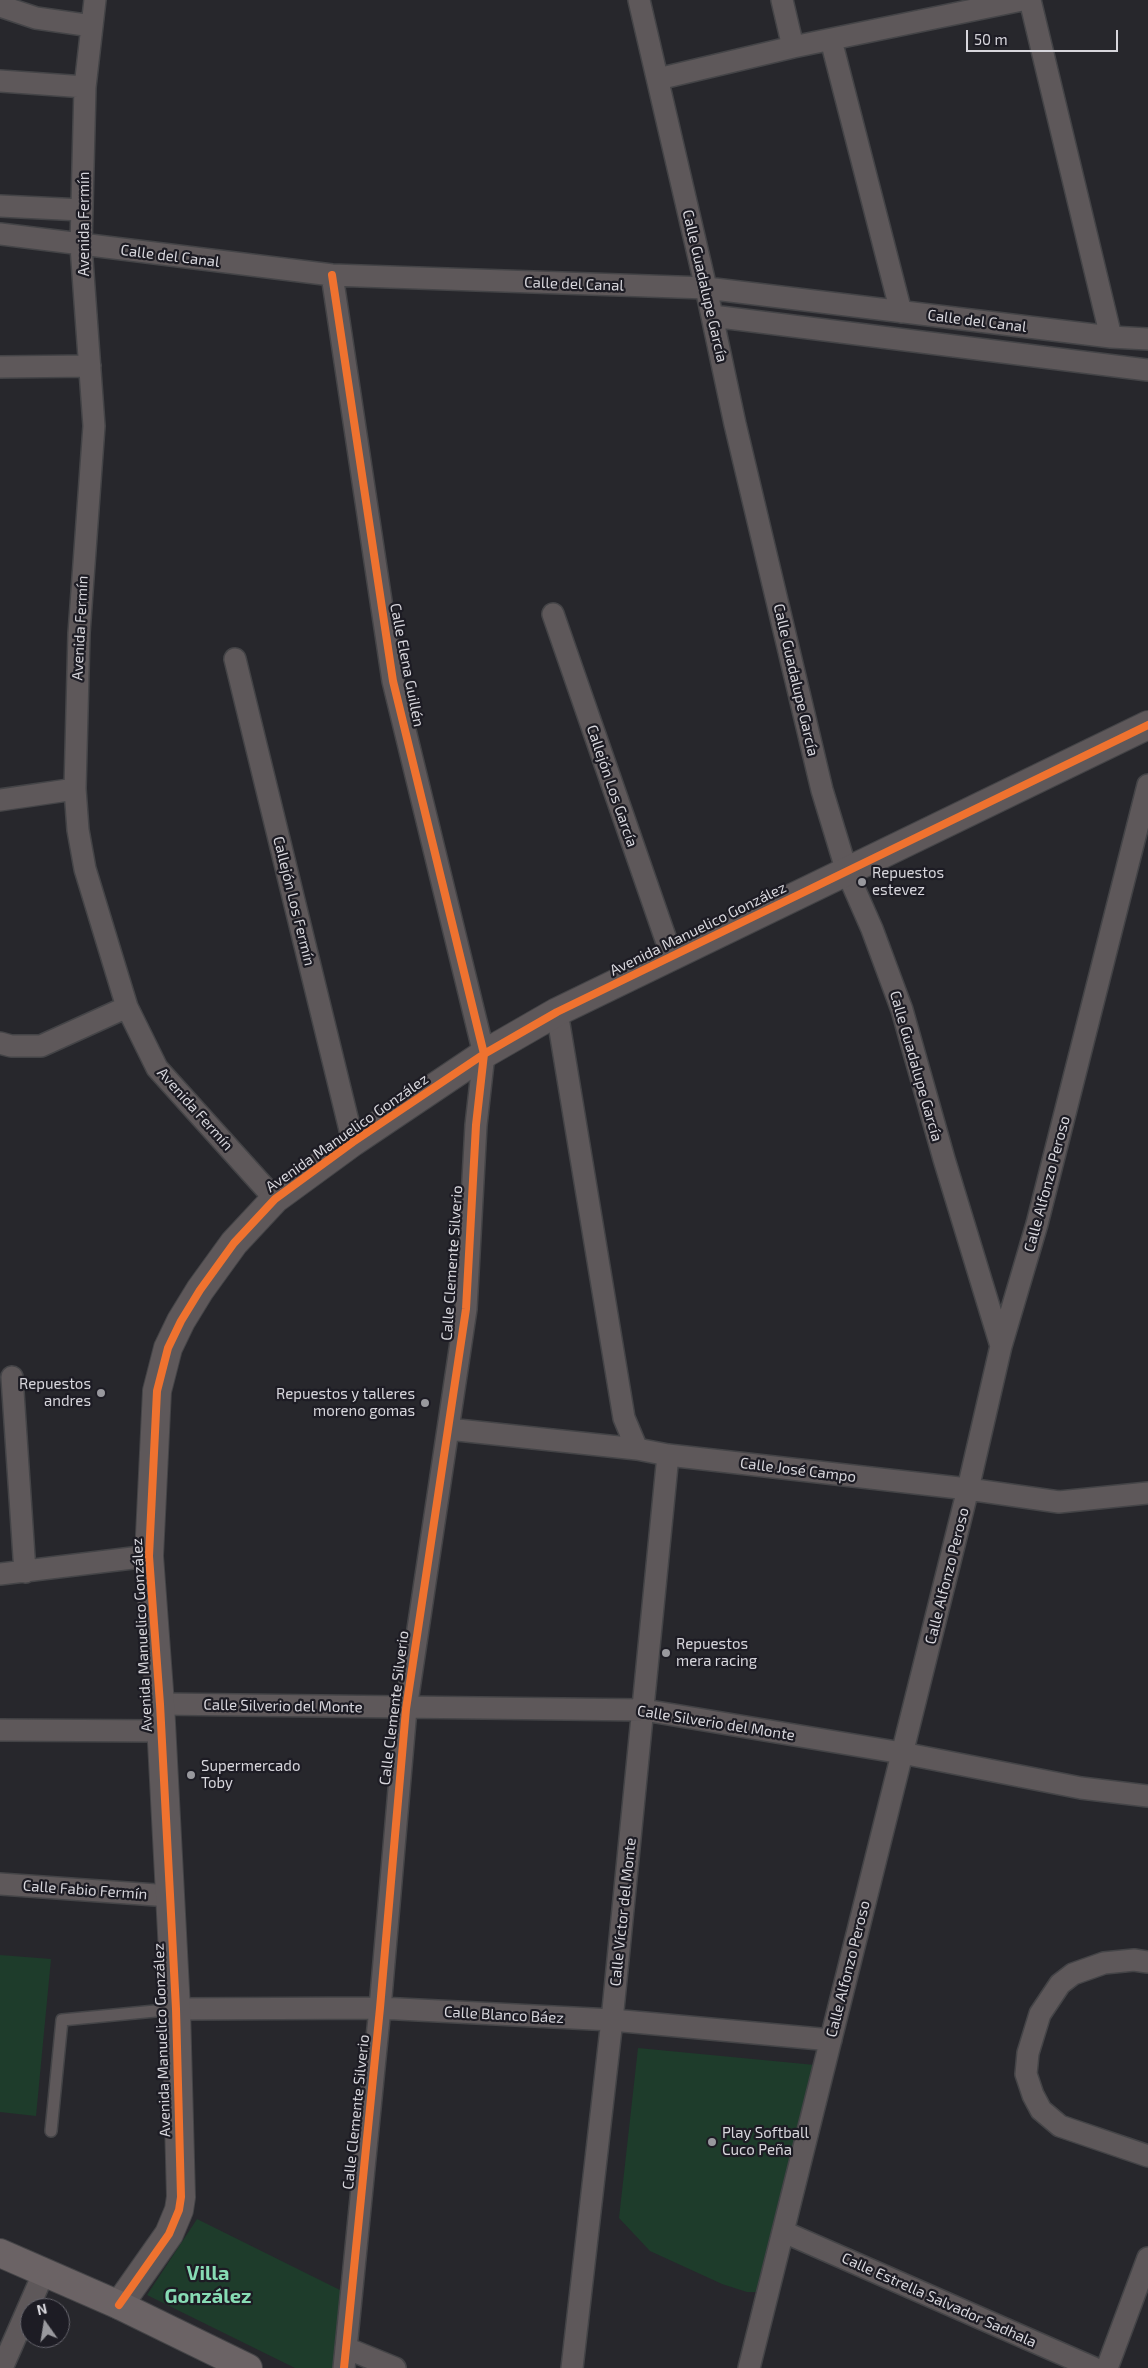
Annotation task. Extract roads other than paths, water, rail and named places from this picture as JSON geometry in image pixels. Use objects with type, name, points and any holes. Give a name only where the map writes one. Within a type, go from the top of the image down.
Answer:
[{"type":"main road","points":[[0,2253],[119,2305],[248,2368]]},
{"type":"street","name":"Avenida Fermín","points":[[95,0],[85,87],[81,246],[94,426],[79,633],[75,789],[78,830],[85,869],[127,1007],[157,1068],[275,1199]]},
{"type":"street","name":"Calle Guadalupe García","points":[[639,0],[706,288],[735,424],[815,760],[847,872],[872,929],[902,1010],[944,1159],[1001,1346]]},
{"type":"street","points":[[782,0],[794,47]]},
{"type":"street","points":[[658,80],[794,47],[1022,0]]},
{"type":"street","points":[[1030,0],[1111,337]]},
{"type":"street","points":[[0,6],[36,18],[92,26]]},
{"type":"street","points":[[831,40],[901,312]]},
{"type":"street","points":[[0,81],[85,87]]},
{"type":"street","points":[[0,206],[82,210]]},
{"type":"street","name":"Calle del Canal","points":[[0,234],[81,246],[332,275],[706,288],[1111,337],[1148,339]]},
{"type":"street","name":"Calle Elena Guillén","points":[[332,275],[393,681],[484,1054]]},
{"type":"street","points":[[712,316],[1148,370]]},
{"type":"street","points":[[0,367],[90,366]]},
{"type":"street","name":"Callejón Los García","points":[[553,614],[672,957]]},
{"type":"street","name":"Callejón Los Fermín","points":[[236,659],[353,1142]]},
{"type":"street","name":"Avenida Manuelico González","points":[[119,2305],[169,2234],[180,2204],[176,2008],[160,1704],[149,1556],[157,1391],[163,1362],[181,1321],[200,1290],[234,1243],[275,1199],[353,1142],[484,1054],[557,1012],[1148,725]]},
{"type":"street","name":"Calle Alfonzo Peroso","points":[[749,2368],[968,1489],[1001,1346],[1042,1206],[1148,785]]},
{"type":"street","points":[[0,800],[75,789]]},
{"type":"street","points":[[0,1043],[11,1046],[41,1046],[127,1007]]},
{"type":"street","points":[[557,1012],[624,1418],[637,1449]]},
{"type":"street","name":"Calle Clemente Silverio","points":[[345,2358],[380,2008],[406,1709],[466,1309],[476,1125],[484,1054]]},
{"type":"street","points":[[12,1377],[26,1572]]},
{"type":"street","name":"Calle José Campo","points":[[448,1429],[637,1449],[668,1455],[968,1489],[1059,1502],[1148,1493]]},
{"type":"street","name":"Calle Víctor del Monte","points":[[572,2368],[612,2020],[668,1455]]},
{"type":"street","points":[[0,1574],[149,1556]]},
{"type":"street","name":"Calle Silverio del Monte","points":[[160,1704],[406,1709],[644,1710],[902,1753],[1081,1788],[1148,1796]]},
{"type":"street","points":[[0,1730],[161,1731]]},
{"type":"street","name":"Calle Fabio Fermín","points":[[0,1884],[170,1896]]},
{"type":"street","points":[[1148,1962],[1134,1960],[1104,1963],[1073,1974],[1060,1984],[1040,2014],[1028,2053],[1026,2074],[1033,2095],[1042,2110],[1060,2126],[1148,2156]]},
{"type":"street","name":"Calle Blanco Báez","points":[[176,2008],[380,2008],[612,2020],[831,2040]]},
{"type":"street","name":"Calle Estrella Salvador Sadhala","points":[[784,2232],[1094,2368]]},
{"type":"street","points":[[1107,2368],[1148,2258]]},
{"type":"street","points":[[2,2368],[44,2272]]},
{"type":"street","points":[[345,2358],[395,2368]]},
{"type":"lane","points":[[51,2131],[62,2020],[176,2008]]},
{"type":"place","name":"Repuestos estevez","points":[[862,882]]},
{"type":"place","name":"Repuestos andres","points":[[101,1393]]},
{"type":"place","name":"Repuestos y talleres moreno gomas","points":[[425,1403]]},
{"type":"place","name":"Repuestos mera racing","points":[[666,1653]]},
{"type":"place","name":"Supermercado Toby","points":[[191,1775]]},
{"type":"place","name":"Play Softball Cuco Peña","points":[[712,2142]]},
{"type":"district","name":"Villa González","points":[[208,2284]]}]
